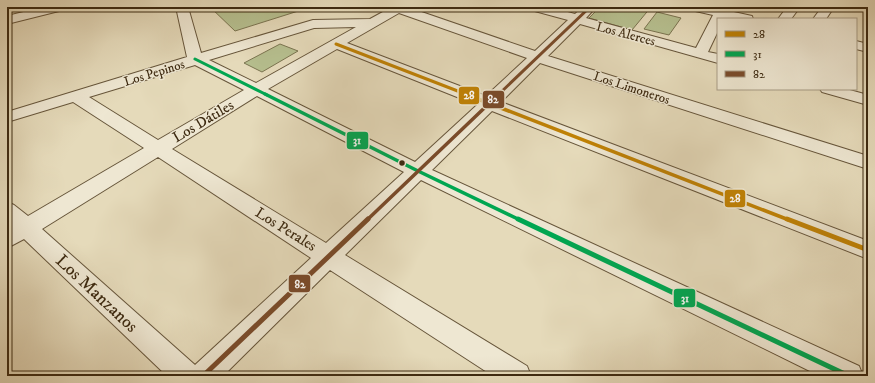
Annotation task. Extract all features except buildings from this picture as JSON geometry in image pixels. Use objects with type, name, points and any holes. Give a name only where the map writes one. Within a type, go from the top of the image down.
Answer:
[{"type":"street","points":[[7,20],[59,7]]},
{"type":"street","points":[[182,7],[195,59],[418,171],[849,376]]},
{"type":"street","name":"Los Alerces","points":[[535,7],[583,13],[717,59]]},
{"type":"street","points":[[695,7],[742,18]]},
{"type":"street","points":[[785,18],[794,7]]},
{"type":"street","points":[[820,18],[828,7]]},
{"type":"street","name":"Los Dátiles","points":[[16,233],[256,90],[399,8]]},
{"type":"street","name":"Los Limoneros","points":[[399,8],[537,57],[868,163]]},
{"type":"street","points":[[203,376],[583,13]]},
{"type":"street","points":[[718,18],[720,13]]},
{"type":"street","points":[[700,54],[717,19]]},
{"type":"street","name":"Los Pepinos","points":[[7,117],[313,24],[372,23]]},
{"type":"street","points":[[336,44],[868,250]]},
{"type":"street","points":[[857,45],[868,48]]},
{"type":"street","points":[[832,90],[868,100]]},
{"type":"street","name":"Los Perales","points":[[75,96],[517,376]]},
{"type":"street","name":"Los Manzanos","points":[[7,210],[16,233],[187,376]]},
{"type":"green space","points":[[210,7],[311,7],[235,31]]},
{"type":"green space","points":[[600,7],[651,7],[632,30],[589,18]]},
{"type":"green space","points":[[657,12],[681,18],[669,35],[644,29]]},
{"type":"green space","points":[[280,44],[298,51],[262,72],[244,63]]},
{"type":"transit line","name":"82","points":[[203,376],[590,7]]},
{"type":"transit line","name":"28","points":[[336,44],[868,250]]},
{"type":"transit line","name":"31","points":[[195,59],[418,171],[849,376]]}]
